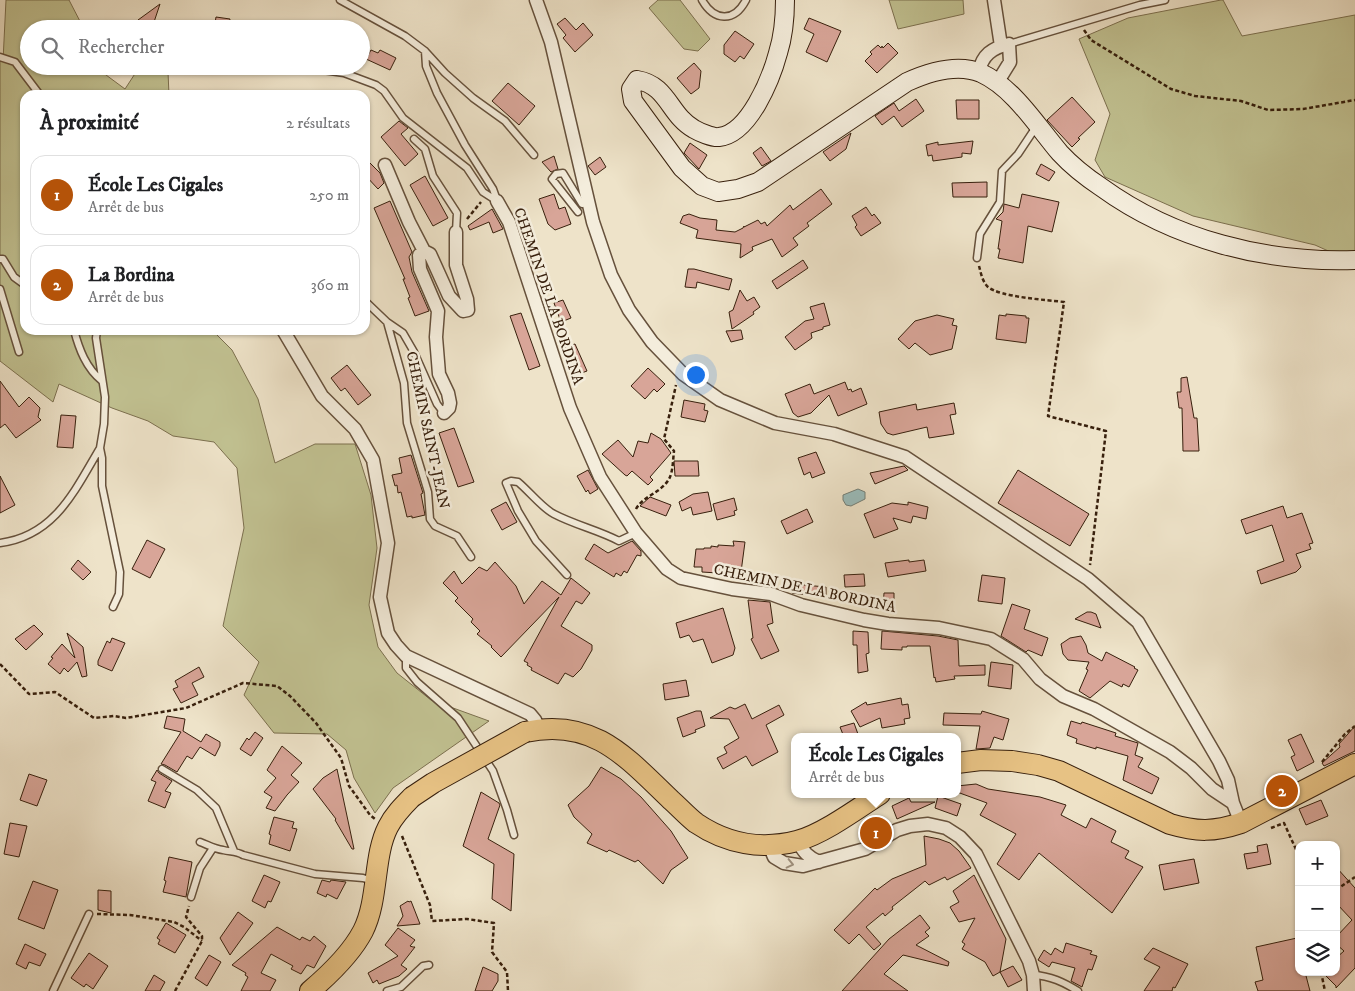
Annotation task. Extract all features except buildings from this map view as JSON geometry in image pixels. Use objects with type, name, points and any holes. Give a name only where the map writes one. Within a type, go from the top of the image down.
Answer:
[{"type":"main road","points":[[310,991],[348,954],[363,931],[372,904],[387,829],[398,812],[412,797],[449,774],[532,730],[559,728],[580,732],[601,741],[621,752],[695,822],[726,839],[747,844],[769,845],[798,841],[828,826],[874,798]]},
{"type":"main road","points":[[961,762],[981,760],[1012,761],[1038,765],[1059,771],[1170,824],[1203,831],[1224,828],[1249,820],[1355,764]]},
{"type":"street","points":[[536,0],[551,42],[588,203],[610,275],[629,310],[652,342],[679,371],[720,400],[775,423],[834,434],[905,457],[1088,579],[1138,622],[1219,761],[1228,780],[1233,803],[1249,820]]},
{"type":"street","points":[[994,0],[1010,62],[997,83]]},
{"type":"street","points":[[785,1],[784,24],[779,53],[769,80],[748,119],[732,133],[717,138],[693,128],[678,115],[659,89],[648,82],[637,80],[631,89],[633,101],[682,168],[702,186],[718,192],[738,189],[758,182],[907,82],[930,72],[953,68],[979,72],[997,83],[1037,123],[1060,153],[1080,172],[1121,202],[1163,224],[1207,241],[1260,253],[1328,261],[1355,260]]},
{"type":"street","points":[[979,72],[981,63],[988,52],[1005,45]]},
{"type":"street","points":[[386,165],[409,222],[424,251],[430,254],[449,296],[463,311],[468,310],[456,265],[456,232]]},
{"type":"street","name":"CHEMIN DE LA BORDINA","points":[[493,198],[509,222],[570,408],[600,477],[634,530],[667,569],[681,578],[732,589],[771,594],[801,605],[864,620],[939,628],[990,639],[1023,659],[1040,679],[1063,696],[1094,710],[1170,752],[1191,768],[1212,789],[1233,803]]},
{"type":"street","name":"CHEMIN SAINT-JEAN","points":[[424,251],[419,254],[420,269],[438,311],[436,337],[439,374],[448,393],[450,403],[449,408],[444,413]]},
{"type":"street","points":[[287,335],[322,396],[355,429],[373,460],[388,542],[380,597],[388,633],[406,656],[530,714],[535,720],[532,730]]},
{"type":"street","points":[[769,845],[774,857],[784,864],[803,866],[865,849],[897,830],[910,826],[928,824],[946,828],[960,836],[976,854],[1029,961],[1034,975],[1034,991]]},
{"type":"street","points":[[798,841],[807,856],[819,862]]},
{"type":"lane","points":[[340,0],[405,36],[425,51],[445,73],[473,98],[505,121],[534,155]]},
{"type":"lane","points":[[702,0],[708,10],[719,17],[731,16],[743,6],[746,0]]},
{"type":"lane","points":[[1005,45],[1140,5],[1166,0]]},
{"type":"lane","name":"CHEMIN DE LA BORDINA","points":[[425,51],[426,66],[437,93],[465,145],[493,189],[493,198]]},
{"type":"lane","points":[[0,56],[15,62],[20,69]]},
{"type":"lane","points":[[25,75],[36,90]]},
{"type":"lane","points":[[349,75],[376,85],[384,91],[403,118],[468,168],[483,192],[493,198]]},
{"type":"lane","points":[[977,258],[980,234],[1000,202],[1002,171],[1018,154],[1037,123]]},
{"type":"lane","points":[[414,139],[425,149],[434,176],[457,213],[456,232]]},
{"type":"lane","points":[[578,212],[552,179],[556,174],[563,173],[582,204],[588,203]]},
{"type":"lane","points":[[0,259],[3,259],[14,277],[20,281]]},
{"type":"lane","points":[[0,289],[18,352]]},
{"type":"lane","name":"CHEMIN SAINT-JEAN","points":[[370,306],[387,322],[403,333],[414,352],[437,404],[444,413]]},
{"type":"lane","name":"CHEMIN SAINT-JEAN","points":[[387,322],[404,383],[407,423],[428,492],[430,519],[435,526],[457,536],[471,557]]},
{"type":"lane","points":[[76,335],[86,362],[93,374],[102,381]]},
{"type":"lane","points":[[96,335],[105,397],[104,424],[100,448],[102,486],[120,572],[119,594],[113,607]]},
{"type":"lane","points":[[0,543],[13,542],[39,529],[58,514],[71,497],[100,448]]},
{"type":"lane","points":[[567,575],[536,541],[518,511],[506,483],[511,480],[518,482],[551,513],[578,525],[601,531],[619,541],[634,530]]},
{"type":"lane","points":[[406,656],[406,668],[417,682],[458,718],[493,772],[508,810],[514,835]]},
{"type":"lane","points":[[162,769],[197,790],[216,808],[234,851]]},
{"type":"lane","points":[[200,842],[213,848],[234,851],[315,874],[363,878],[376,882]]},
{"type":"lane","points":[[191,897],[200,868],[213,848]]},
{"type":"lane","points":[[53,991],[89,914]]},
{"type":"lane","points":[[386,991],[401,987],[423,966],[429,964]]},
{"type":"lane","points":[[1034,975],[1048,975],[1078,991]]},
{"type":"path","points":[[1080,23],[1091,40],[1171,89],[1195,96],[1241,101],[1268,110],[1303,109],[1355,100]]},
{"type":"path","points":[[456,232],[493,198]]},
{"type":"path","points":[[977,258],[982,277],[989,288],[1008,294],[1064,302],[1048,416],[1106,431],[1088,579]]},
{"type":"path","points":[[634,530],[636,522],[634,513],[639,503],[662,489],[671,478],[674,451],[664,438],[679,371]]},
{"type":"path","points":[[0,664],[29,694],[55,692],[94,718],[114,716],[126,718],[186,708],[243,683],[277,686],[290,696],[316,723],[341,758],[349,786],[370,815],[387,829],[404,836],[430,905],[432,921],[467,919],[494,923],[492,952],[507,972],[508,991]]},
{"type":"path","points":[[1319,765],[1345,734],[1355,726]]},
{"type":"path","points":[[1249,820],[1262,830],[1284,823],[1295,847]]},
{"type":"path","points":[[1340,887],[1355,877]]},
{"type":"path","points":[[175,991],[202,941],[202,936],[186,917],[191,897]]},
{"type":"path","points":[[89,914],[130,916],[174,922],[202,941]]},
{"type":"path","points":[[1321,976],[1325,991]]},
{"type":"green space","points":[[6,0],[69,0],[79,20],[20,20],[20,75],[106,75],[125,89],[134,75],[168,75],[169,90],[20,90],[20,335],[217,335],[232,350],[258,399],[275,463],[315,444],[355,444],[371,495],[377,548],[369,605],[378,647],[397,673],[431,700],[489,721],[393,788],[375,813],[354,778],[346,750],[327,734],[274,733],[244,695],[259,662],[223,626],[244,528],[237,468],[214,442],[173,436],[148,421],[112,408],[59,384],[53,402],[0,361],[0,61],[3,61]]},
{"type":"green space","points":[[658,0],[680,0],[710,39],[698,51],[684,49],[649,8]]},
{"type":"green space","points":[[889,0],[963,0],[964,14],[898,29]]},
{"type":"green space","points":[[1223,0],[1242,36],[1355,15],[1355,263],[1315,245],[1193,216],[1105,177],[1095,160],[1110,114],[1079,39],[1128,18]]},
{"type":"water","points":[[858,489],[865,492],[865,499],[851,506],[846,505],[843,495]]},
{"type":"place","name":"La Bordina","points":[[1282,791]]},
{"type":"place","name":"École Les Cigales","points":[[876,833]]}]
